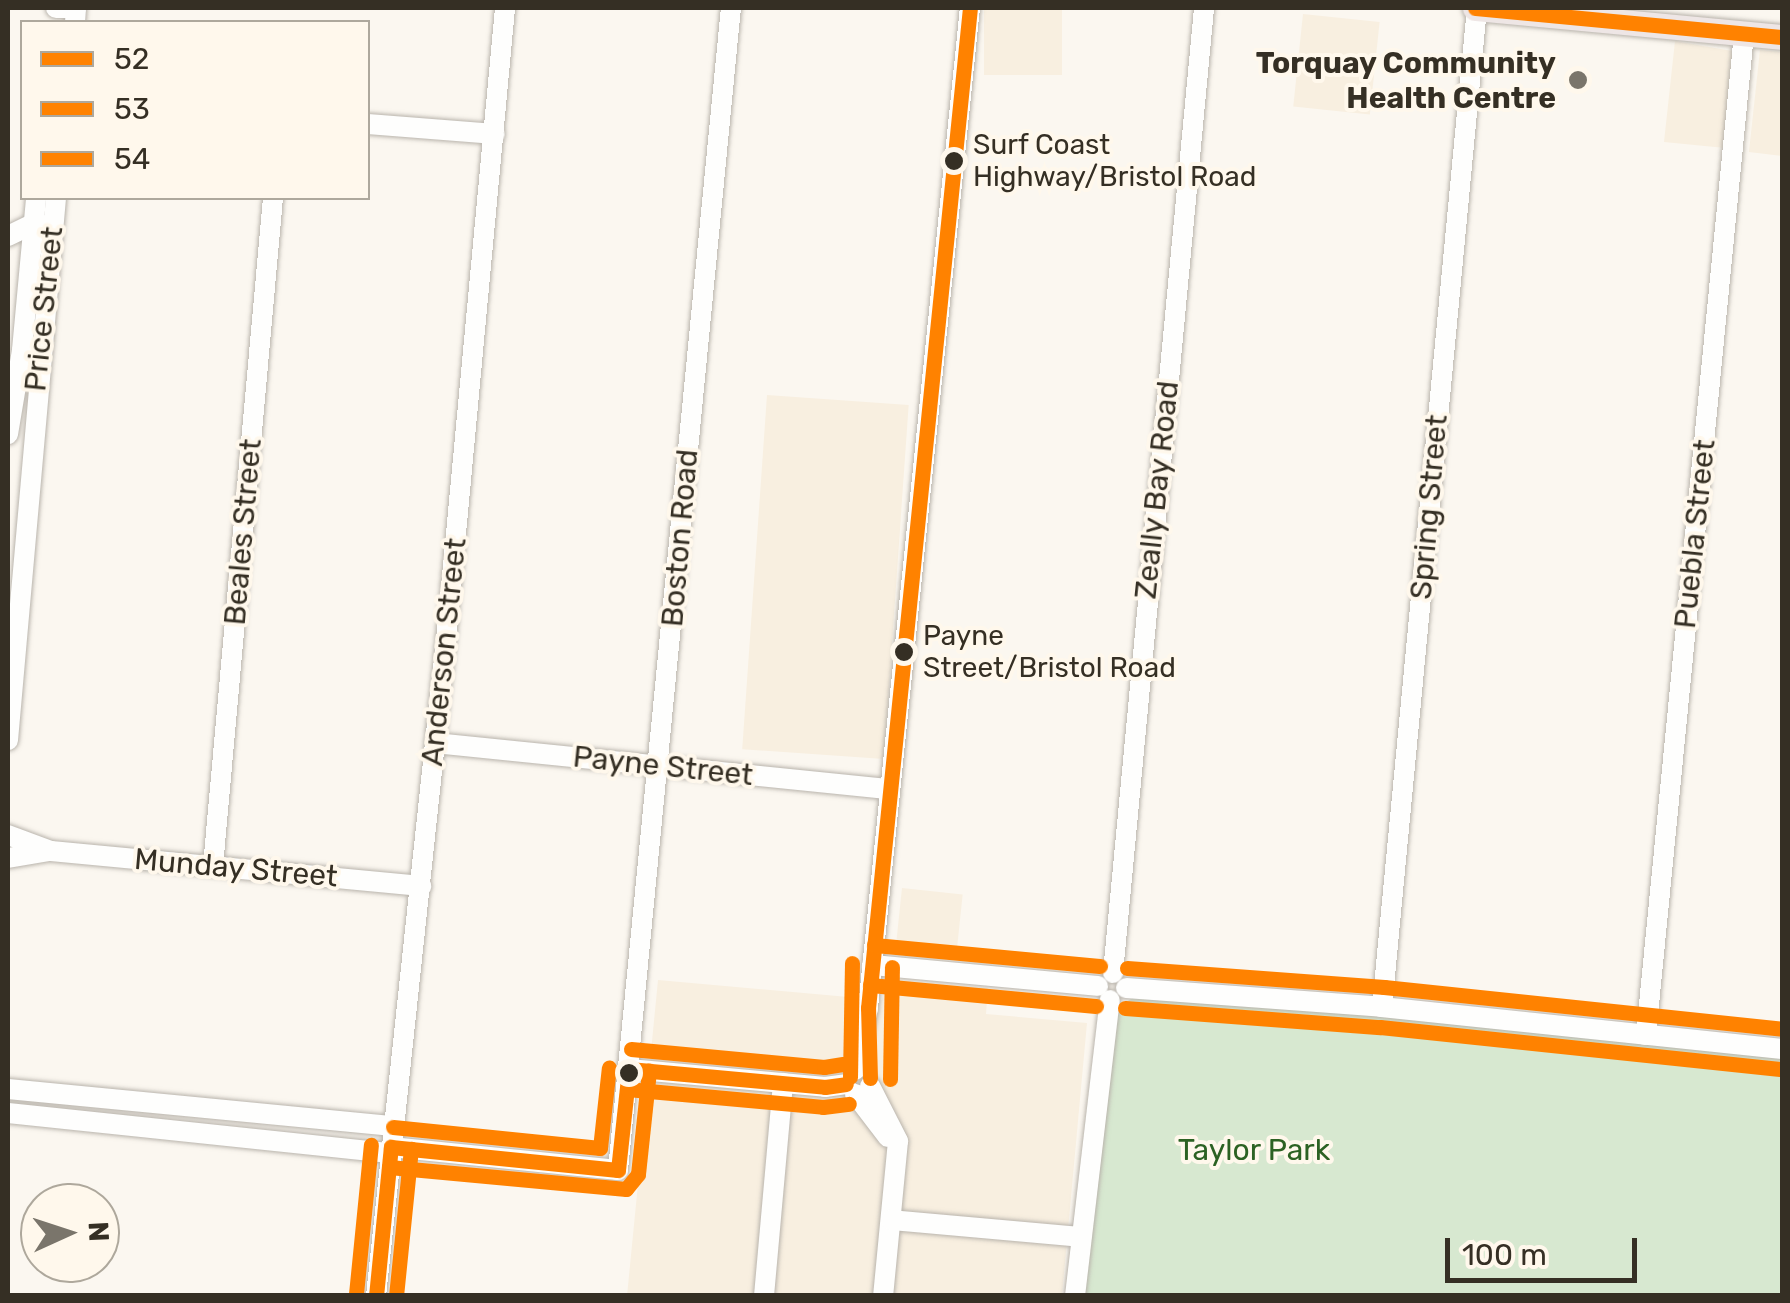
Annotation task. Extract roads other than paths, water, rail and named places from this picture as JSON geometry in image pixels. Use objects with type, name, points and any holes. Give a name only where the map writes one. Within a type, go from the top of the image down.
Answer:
[{"type":"main road","points":[[1476,8],[1596,13],[1782,38]]},
{"type":"street","points":[[56,8],[76,8]]},
{"type":"street","name":"Anderson Street","points":[[376,1296],[421,886],[505,8]]},
{"type":"street","name":"Boston Road","points":[[392,1142],[618,1170],[731,8]]},
{"type":"street","points":[[883,1296],[895,1173],[886,1132],[860,1082],[970,8]]},
{"type":"street","name":"Zeally Bay Road","points":[[1075,1296],[1112,987],[1204,8]]},
{"type":"street","name":"Spring Street","points":[[1382,1007],[1476,8]]},
{"type":"street","name":"Puebla Street","points":[[1646,1035],[1744,33]]},
{"type":"street","points":[[370,124],[494,134]]},
{"type":"street","name":"Price Street","points":[[8,740],[17,479],[43,225],[37,200]]},
{"type":"street","name":"Price Street","points":[[8,434],[43,225],[55,200]]},
{"type":"street","name":"Beales Street","points":[[213,866],[273,200]]},
{"type":"street","points":[[8,236],[43,225]]},
{"type":"street","name":"Payne Street","points":[[435,743],[890,789]]},
{"type":"street","points":[[8,835],[8,857]]},
{"type":"street","name":"Munday Street","points":[[8,835],[51,850],[421,886]]},
{"type":"street","name":"Munday Street","points":[[8,857],[51,850]]},
{"type":"street","points":[[872,965],[1382,1007],[1782,1049]]},
{"type":"street","points":[[629,1069],[782,1084],[860,1082]]},
{"type":"street","points":[[764,1296],[782,1084]]},
{"type":"street","points":[[8,1089],[310,1117],[392,1142]]},
{"type":"street","points":[[178,1132],[181,1104]]},
{"type":"street","points":[[8,1113],[308,1144],[392,1142]]},
{"type":"street","points":[[308,1144],[310,1117]]},
{"type":"street","points":[[891,1220],[1081,1237]]},
{"type":"place","name":"Torquay Community Health Centre","points":[[1578,80]]},
{"type":"place","name":"Surf Coast Highway/Bristol Road","points":[[954,161]]},
{"type":"place","name":"Payne Street/Bristol Road","points":[[904,652]]},
{"type":"park label","name":"Taylor Park","points":[[1254,1150]]}]
